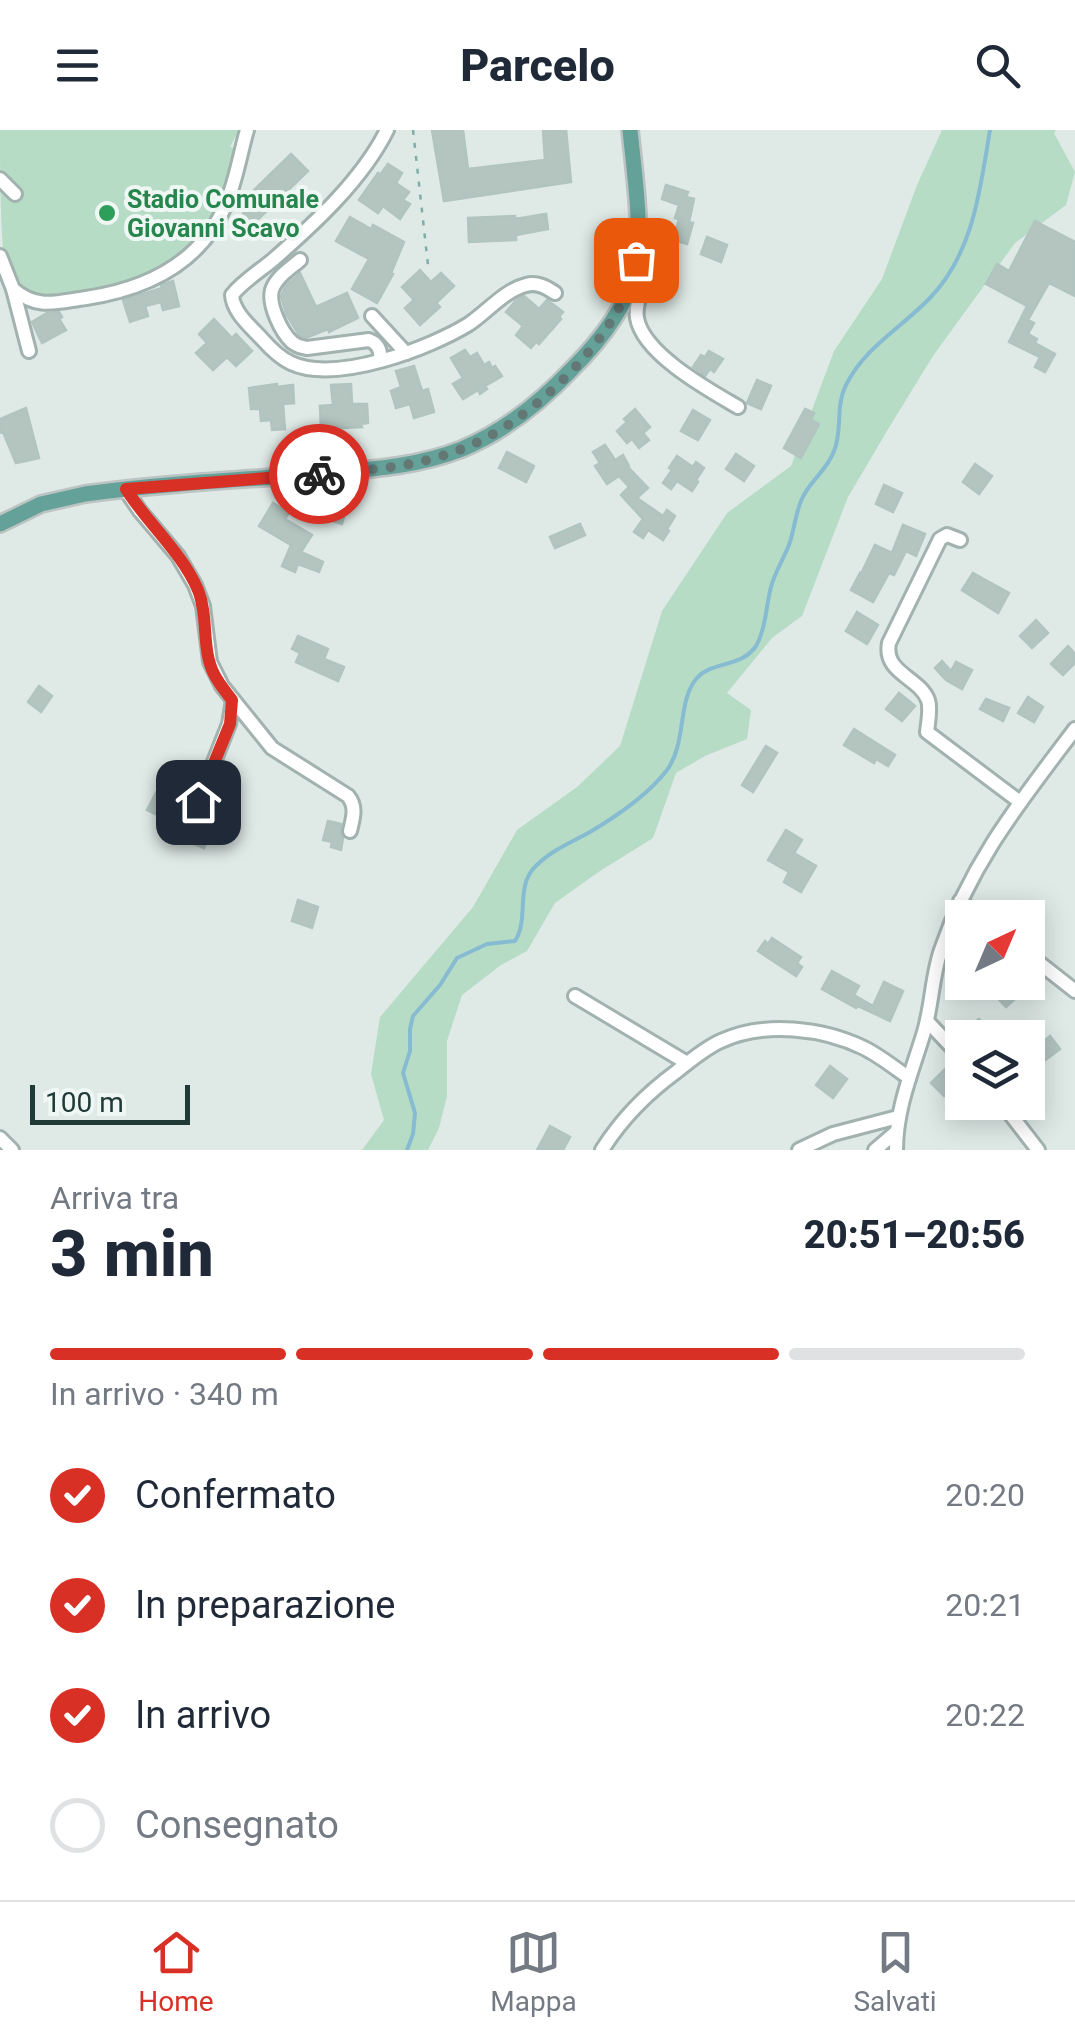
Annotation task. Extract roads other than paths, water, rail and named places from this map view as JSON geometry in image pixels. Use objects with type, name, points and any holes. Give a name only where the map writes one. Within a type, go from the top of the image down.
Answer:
[{"type":"main road","points":[[0,524],[47,502],[85,494],[393,468],[464,448],[516,419],[567,374],[602,334],[634,274],[636,204],[630,130]]},
{"type":"street","points":[[13,289],[41,304],[98,296],[130,287],[186,260],[202,244],[226,205],[247,130]]},
{"type":"street","points":[[386,130],[372,154],[336,197],[232,298],[236,310],[278,355],[295,365],[331,369],[380,360],[460,329],[524,286],[538,284],[555,294]]},
{"type":"street","points":[[0,179],[15,194]]},
{"type":"street","points":[[0,256],[13,289],[28,352]]},
{"type":"street","points":[[300,260],[272,291],[274,311],[289,339],[307,348],[369,340],[380,350],[380,360]]},
{"type":"street","points":[[634,274],[641,286],[638,321],[654,346],[692,379],[738,406]]},
{"type":"street","points":[[372,316],[406,353]]},
{"type":"street","points":[[126,489],[193,580],[203,606],[211,666],[217,679],[276,751],[348,796],[354,808],[350,831]]},
{"type":"street","points":[[960,540],[946,535],[940,539],[889,644],[888,656],[926,697],[927,732],[1020,802]]},
{"type":"street","points":[[198,802],[230,724],[232,700]]},
{"type":"street","points":[[961,900],[984,854],[1075,729]]},
{"type":"street","points":[[896,1150],[898,1117],[927,1021],[945,941]]},
{"type":"street","points":[[1045,967],[1075,991]]},
{"type":"street","points":[[575,996],[687,1063]]},
{"type":"street","points":[[927,1021],[945,1040]]},
{"type":"street","points":[[602,1150],[637,1104],[687,1063],[730,1037],[757,1031],[814,1033],[873,1053],[909,1078]]},
{"type":"street","points":[[800,1150],[833,1134],[898,1117]]},
{"type":"street","points":[[1015,1120],[1038,1150]]},
{"type":"street","points":[[875,1150],[896,1132]]},
{"type":"street","points":[[0,1138],[12,1150]]},
{"type":"waterway","points":[[407,1150],[415,1113],[403,1073],[410,1051],[413,1016],[457,958],[487,944],[515,941],[525,886],[533,869],[651,788],[673,759],[687,698],[697,678],[710,669],[743,658],[756,646],[801,501],[834,451],[846,385],[873,349],[930,298],[957,261],[973,219],[990,130]]},
{"type":"place","name":"Stadio Comunale Giovanni Scavo","points":[[107,213]]}]
